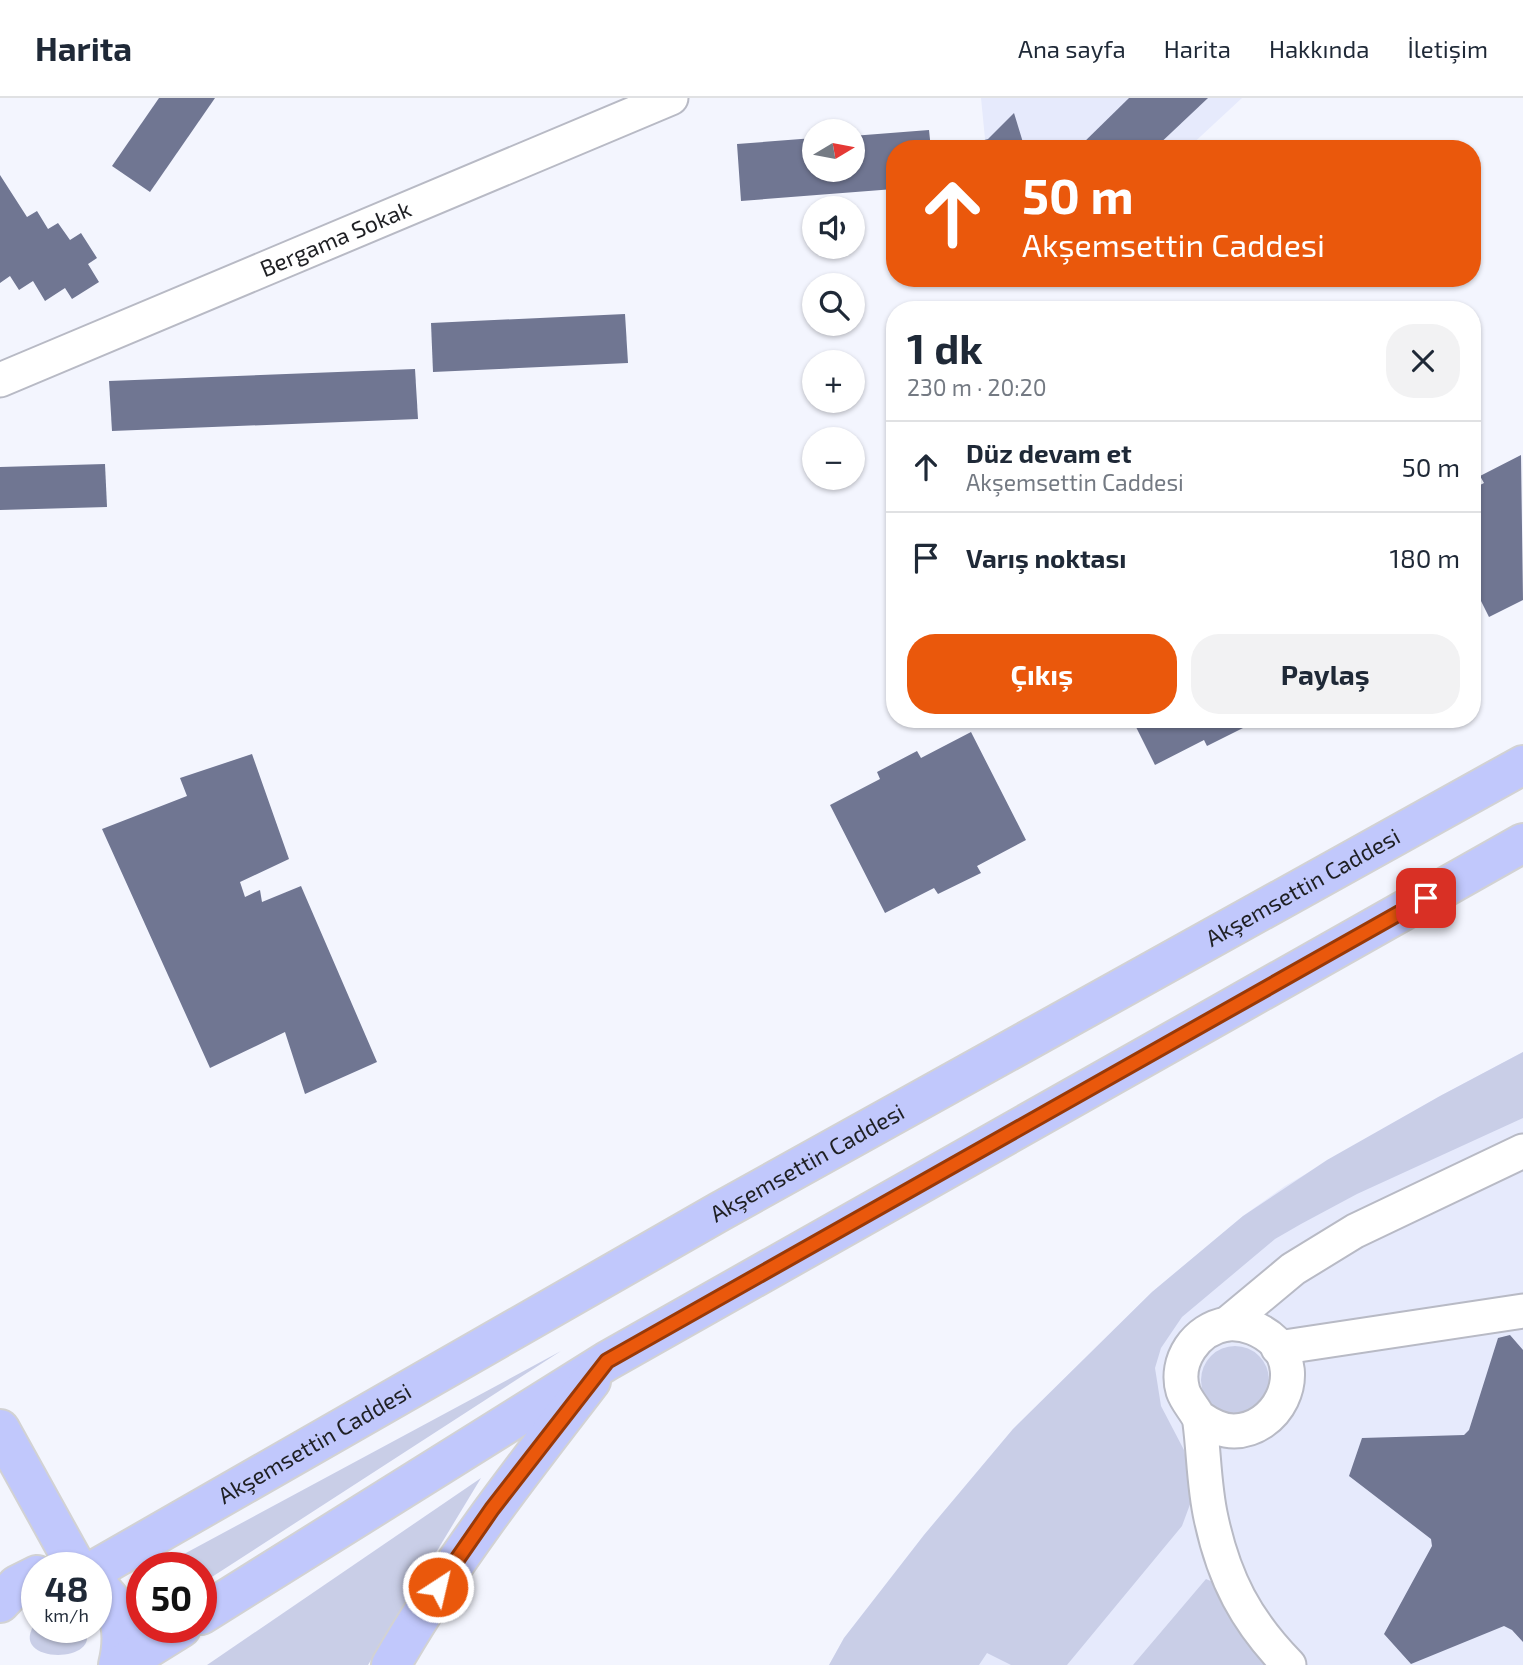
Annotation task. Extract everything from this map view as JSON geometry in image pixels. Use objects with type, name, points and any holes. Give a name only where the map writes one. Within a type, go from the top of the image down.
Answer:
[{"type":"main road","name":"Akşemsettin Caddesi","points":[[112,1560],[719,1212],[1523,765]]},
{"type":"main road","points":[[217,1605],[607,1361],[1523,843]]},
{"type":"main road","points":[[391,1665],[425,1606],[492,1509],[607,1361]]},
{"type":"main road","points":[[0,1429],[68,1552]]},
{"type":"main road","points":[[0,1604],[21,1583]]},
{"type":"main road","points":[[112,1603],[122,1625],[119,1665]]},
{"type":"main road","points":[[119,1665],[155,1643]]},
{"type":"street","name":"Bergama Sokak","points":[[0,380],[671,98]]},
{"type":"street","points":[[1227,1325],[1293,1269],[1354,1231],[1523,1151]]},
{"type":"street","points":[[1278,1348],[1523,1311]]},
{"type":"street","points":[[1227,1325],[1245,1325],[1261,1331],[1278,1348],[1284,1358],[1287,1375],[1285,1393],[1278,1409],[1265,1421],[1249,1429],[1232,1431],[1214,1427],[1200,1418],[1188,1405],[1182,1389],[1181,1371],[1186,1354],[1196,1340],[1210,1330],[1227,1325]]},
{"type":"street","points":[[1200,1418],[1210,1517],[1227,1577],[1249,1618],[1289,1665]]},
{"type":"shaded area","points":[[981,98],[1242,98],[1197,140],[985,140]]},
{"type":"shaded area","points":[[1523,1052],[1523,1665],[829,1665],[844,1638],[924,1535],[1013,1429],[1152,1292],[1243,1216],[1285,1186],[1440,1096]]},
{"type":"shaded area","points":[[1523,1052],[1523,1118],[1357,1194],[1275,1239],[1182,1317],[1161,1348],[1155,1368],[1161,1406],[1184,1450],[1192,1499],[1182,1526],[1067,1665],[1011,1665],[987,1653],[979,1665],[829,1665],[844,1638],[924,1535],[1013,1429],[1152,1292],[1243,1216],[1327,1160]]},
{"type":"shaded area","points":[[1235,1346],[1248,1349],[1259,1356],[1266,1367],[1269,1380],[1266,1393],[1259,1404],[1248,1411],[1235,1414],[1222,1411],[1211,1404],[1204,1393],[1201,1380],[1204,1367],[1211,1356],[1222,1349]]},
{"type":"shaded area","points":[[561,1351],[217,1574],[217,1552],[188,1552]]},
{"type":"shaded area","points":[[481,1478],[368,1665],[207,1665]]},
{"type":"shaded area","points":[[1206,1579],[1213,1582],[1221,1598],[1270,1665],[1133,1665]]},
{"type":"shaded area","points":[[32,1643],[85,1643],[81,1649],[70,1654],[56,1655],[42,1652]]},
{"type":"building","points":[[159,98],[215,98],[150,192],[112,166]]},
{"type":"building","points":[[1129,98],[1208,98],[1164,140],[1086,140]]},
{"type":"building","points":[[1014,113],[1022,140],[984,140]]},
{"type":"building","points":[[929,130],[930,140],[886,140],[886,190],[741,201],[737,144],[802,139],[802,182],[865,182],[865,135]]},
{"type":"building","points":[[0,175],[27,217],[37,211],[48,229],[58,223],[70,240],[81,233],[97,258],[88,264],[99,282],[72,299],[65,288],[45,301],[33,281],[19,290],[10,276],[0,283]]},
{"type":"building","points":[[625,314],[628,363],[433,372],[431,323]]},
{"type":"building","points":[[415,369],[418,419],[112,431],[109,381]]},
{"type":"building","points":[[1521,455],[1523,600],[1489,617],[1481,601],[1481,484],[1484,483],[1481,475]]},
{"type":"building","points":[[105,464],[107,507],[0,510],[0,467]]},
{"type":"building","points":[[1136,728],[1243,728],[1207,746],[1204,740],[1155,765]]},
{"type":"building","points":[[971,732],[1026,840],[977,866],[981,873],[938,894],[934,888],[885,913],[830,805],[880,779],[877,772],[917,751],[921,758]]},
{"type":"building","points":[[252,754],[289,859],[240,882],[245,897],[260,890],[262,902],[301,886],[377,1062],[305,1094],[285,1032],[210,1068],[102,829],[187,796],[180,778]]},
{"type":"building","points":[[1510,1335],[1523,1350],[1523,1642],[1504,1626],[1411,1664],[1384,1634],[1432,1546],[1431,1539],[1349,1476],[1362,1438],[1464,1435],[1469,1430],[1498,1338]]},
{"type":"route","points":[[438,1587],[492,1509],[607,1361],[1426,898]]}]
